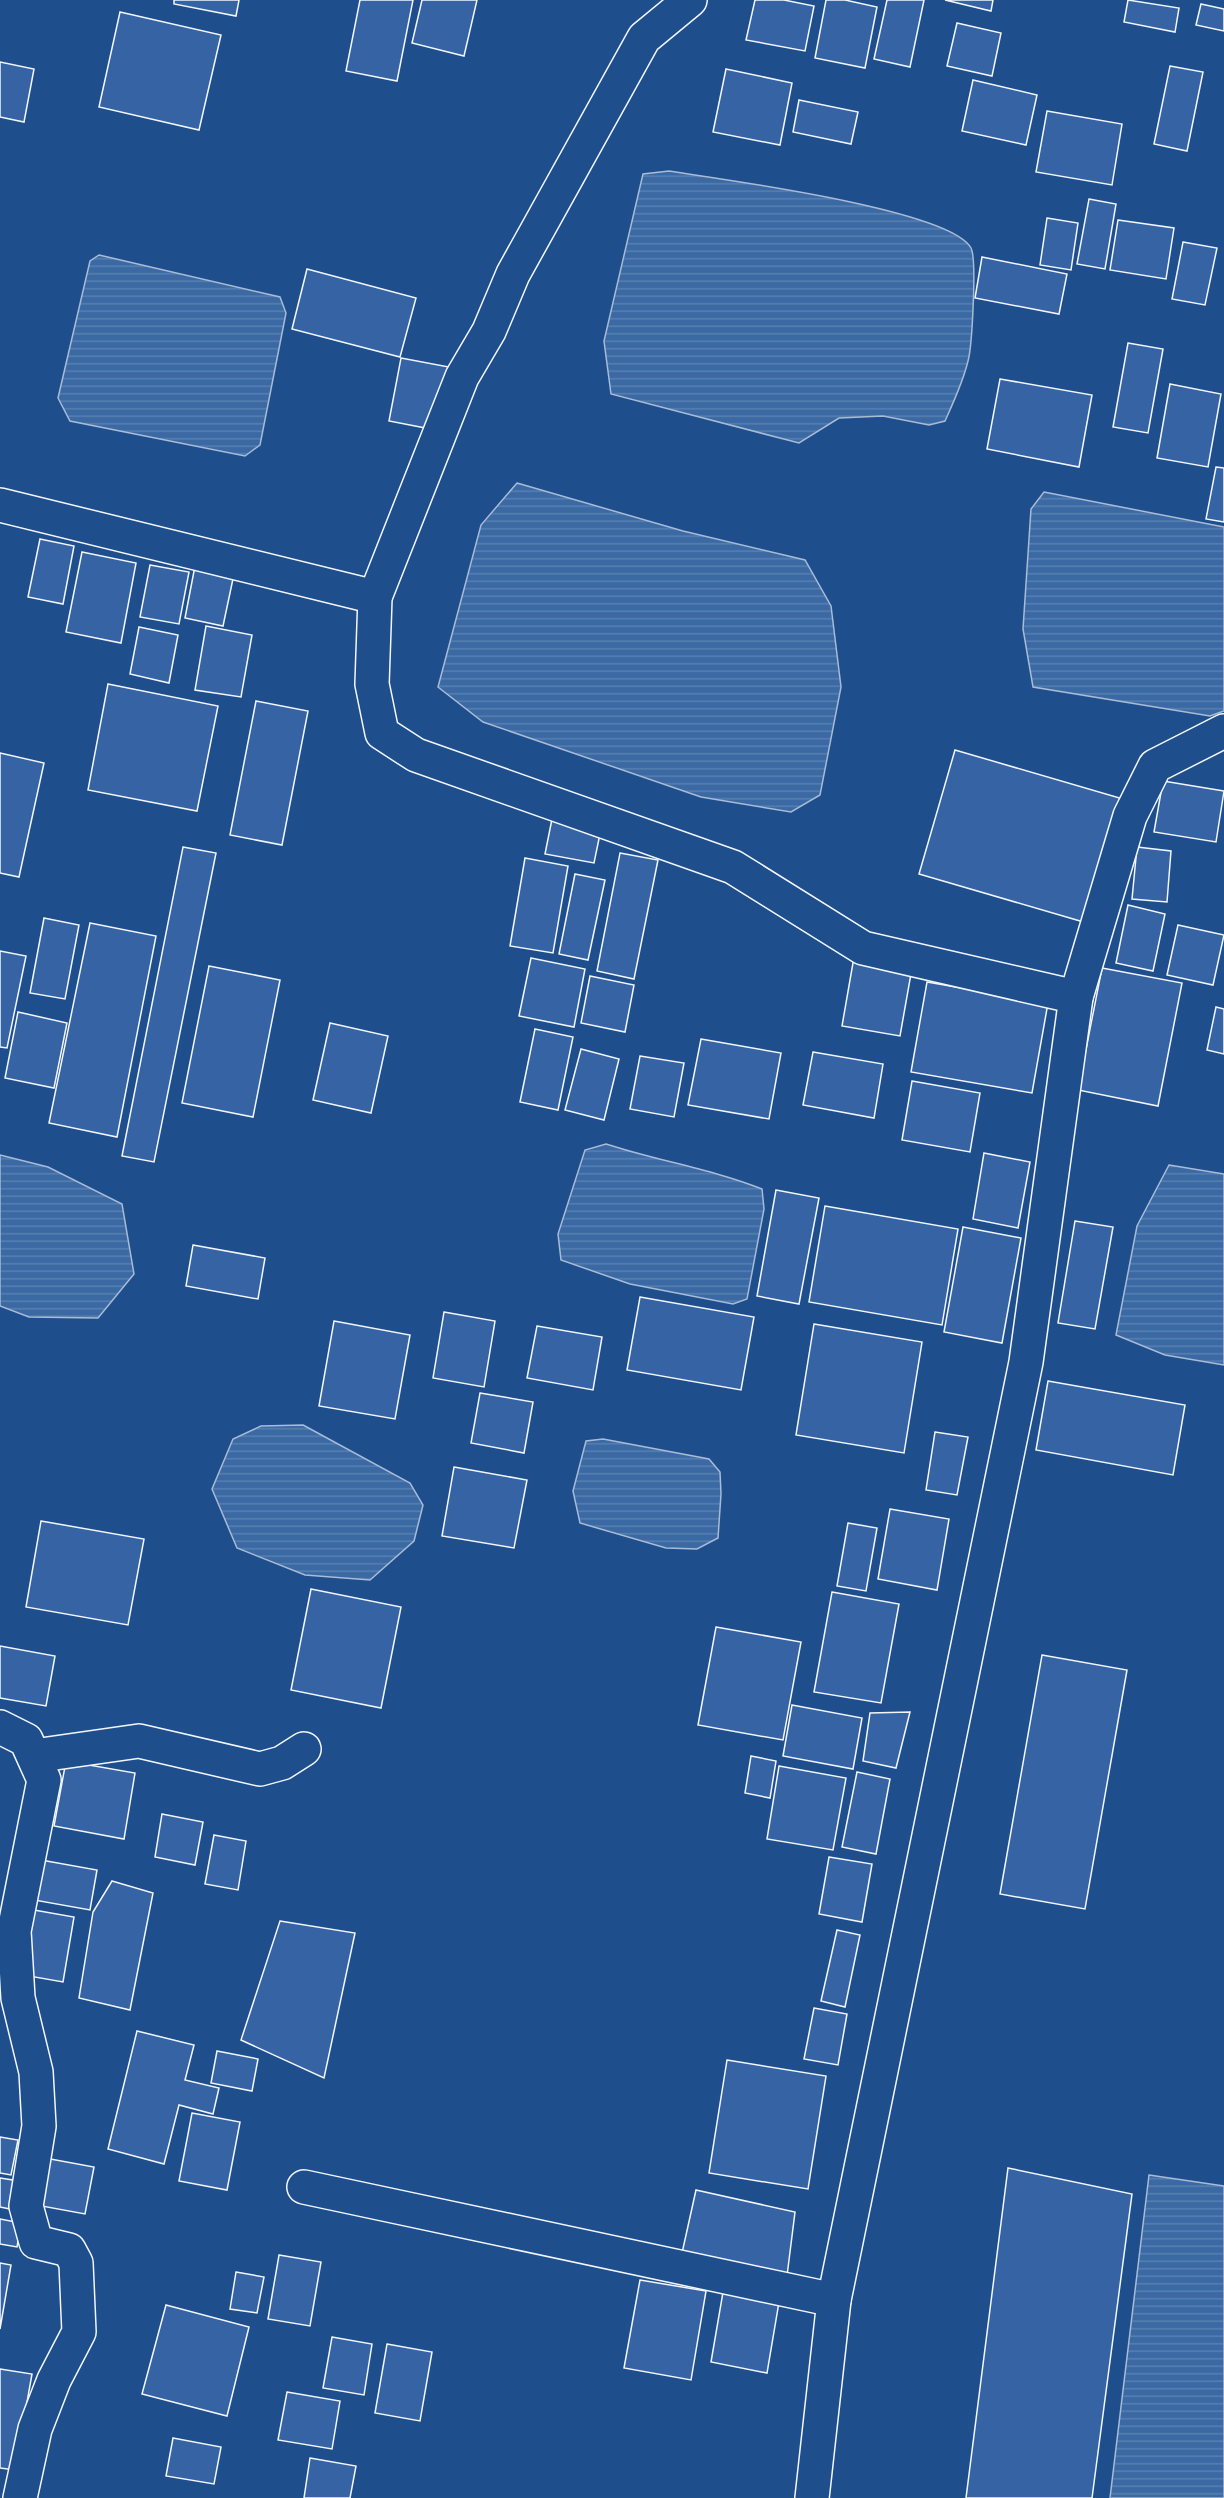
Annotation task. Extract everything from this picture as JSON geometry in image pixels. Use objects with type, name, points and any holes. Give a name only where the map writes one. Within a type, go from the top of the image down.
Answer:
[{"type":"street","points":[[690,0],[644,38],[513,274],[489,331],[462,377],[375,597],[372,684],[382,732],[416,754],[733,867],[863,948],[1076,997]]},
{"type":"street","points":[[0,505],[375,597]]},
{"type":"street","points":[[812,2498],[834,2300],[1026,1362],[1076,997],[1130,816],[1155,766],[1224,731]]},
{"type":"street","points":[[0,1727],[26,1740],[44,1780],[14,1931],[18,1998],[36,2072],[39,2126],[26,2206],[36,2242],[69,2250],[76,2263],[79,2332],[54,2380],[35,2429],[20,2498]]},
{"type":"street","points":[[34,1756],[139,1741],[260,1769],[282,1763],[304,1749]]},
{"type":"street","points":[[304,2187],[834,2300]]},
{"type":"water","points":[[669,171],[831,198],[879,209],[922,221],[954,234],[971,248],[974,285],[970,353],[961,384],[945,421],[929,425],[883,416],[839,418],[799,443],[611,394],[604,341],[643,174]]},
{"type":"water","points":[[99,255],[280,297],[286,313],[260,445],[245,456],[70,421],[58,398],[90,261]]},
{"type":"water","points":[[517,483],[683,531],[805,560],[831,606],[841,687],[820,795],[791,812],[701,797],[483,722],[438,687],[481,525]]},
{"type":"water","points":[[1044,492],[1224,527],[1224,711],[1210,716],[1033,687],[1023,629],[1031,509]]},
{"type":"water","points":[[606,1144],[724,1176],[762,1189],[764,1209],[747,1299],[733,1304],[630,1284],[561,1260],[558,1234],[585,1150]]},
{"type":"water","points":[[0,1155],[48,1167],[122,1204],[134,1274],[98,1318],[29,1317],[0,1306]]},
{"type":"water","points":[[1169,1165],[1224,1174],[1224,1365],[1165,1355],[1116,1335],[1137,1226]]},
{"type":"water","points":[[303,1425],[410,1483],[423,1505],[414,1541],[370,1580],[305,1575],[237,1548],[212,1489],[233,1439],[261,1426]]},
{"type":"water","points":[[603,1439],[709,1459],[720,1472],[718,1538],[697,1549],[666,1548],[580,1523],[573,1491],[586,1441]]},
{"type":"water","points":[[1149,2175],[1224,2186],[1224,2498],[1110,2498]]},
{"type":"building","points":[[174,0],[239,0],[236,16],[174,4]]},
{"type":"building","points":[[360,0],[413,0],[397,81],[346,71]]},
{"type":"building","points":[[422,0],[477,0],[464,56],[412,43]]},
{"type":"building","points":[[755,0],[784,0],[814,6],[805,51],[746,40]]},
{"type":"building","points":[[826,0],[845,0],[877,7],[865,68],[815,58]]},
{"type":"building","points":[[887,0],[924,0],[910,67],[874,59]]},
{"type":"building","points":[[945,0],[993,0],[991,11]]},
{"type":"building","points":[[1128,0],[1179,8],[1175,32],[1124,22]]},
{"type":"building","points":[[1201,4],[1224,9],[1224,31],[1196,25]]},
{"type":"building","points":[[120,12],[221,35],[199,130],[99,107]]},
{"type":"building","points":[[957,23],[1001,33],[992,76],[947,66]]},
{"type":"building","points":[[0,62],[34,69],[24,122],[0,117]]},
{"type":"building","points":[[1170,66],[1203,72],[1187,151],[1154,144]]},
{"type":"building","points":[[726,69],[792,83],[780,145],[713,132]]},
{"type":"building","points":[[973,80],[1037,95],[1026,145],[962,131]]},
{"type":"building","points":[[799,100],[858,112],[851,144],[793,132]]},
{"type":"building","points":[[1047,111],[1122,124],[1112,185],[1036,172]]},
{"type":"building","points":[[1089,199],[1116,204],[1105,269],[1077,264]]},
{"type":"building","points":[[1047,218],[1078,223],[1071,270],[1040,265]]},
{"type":"building","points":[[1118,220],[1174,228],[1166,279],[1110,270]]},
{"type":"building","points":[[1183,242],[1217,248],[1205,305],[1172,299]]},
{"type":"building","points":[[982,257],[1067,274],[1059,314],[975,298]]},
{"type":"building","points":[[307,269],[416,298],[400,357],[292,329]]},
{"type":"building","points":[[1128,343],[1163,349],[1148,433],[1113,427]]},
{"type":"building","points":[[401,358],[449,367],[436,430],[389,421]]},
{"type":"building","points":[[1000,379],[1092,395],[1079,467],[987,449]]},
{"type":"building","points":[[1170,384],[1221,394],[1208,467],[1157,458]]},
{"type":"building","points":[[1216,467],[1224,468],[1224,522],[1206,519]]},
{"type":"building","points":[[40,539],[74,546],[63,604],[28,597]]},
{"type":"building","points":[[82,552],[136,563],[121,643],[66,632]]},
{"type":"building","points":[[150,565],[189,572],[179,624],[140,617]]},
{"type":"building","points":[[195,566],[234,574],[223,626],[185,618]]},
{"type":"building","points":[[206,626],[252,635],[241,697],[195,690]]},
{"type":"building","points":[[139,627],[178,635],[169,683],[130,674]]},
{"type":"building","points":[[108,684],[218,706],[197,811],[88,790]]},
{"type":"building","points":[[256,701],[308,711],[282,845],[230,835]]},
{"type":"building","points":[[955,750],[1123,799],[1087,923],[919,874]]},
{"type":"building","points":[[0,753],[44,763],[19,877],[0,873]]},
{"type":"building","points":[[1163,781],[1224,791],[1216,842],[1154,832]]},
{"type":"building","points":[[552,819],[601,829],[594,863],[545,854]]},
{"type":"building","points":[[183,847],[216,853],[154,1162],[122,1156]]},
{"type":"building","points":[[1137,847],[1171,851],[1167,902],[1132,899]]},
{"type":"building","points":[[620,853],[658,860],[634,979],[597,971]]},
{"type":"building","points":[[525,858],[568,866],[553,953],[510,946]]},
{"type":"building","points":[[575,874],[605,880],[588,960],[559,954]]},
{"type":"building","points":[[1128,905],[1165,914],[1153,971],[1116,963]]},
{"type":"building","points":[[44,918],[79,925],[65,999],[30,993]]},
{"type":"building","points":[[90,923],[156,936],[117,1137],[49,1123]]},
{"type":"building","points":[[1178,925],[1224,935],[1213,985],[1167,975]]},
{"type":"building","points":[[0,951],[26,956],[7,1048],[0,1047]]},
{"type":"building","points":[[854,957],[912,968],[900,1036],[842,1026]]},
{"type":"building","points":[[531,958],[585,969],[574,1027],[519,1016]]},
{"type":"building","points":[[209,966],[280,980],[253,1117],[182,1103]]},
{"type":"building","points":[[1102,968],[1182,983],[1158,1106],[1078,1090]]},
{"type":"building","points":[[590,976],[634,985],[625,1032],[581,1023]]},
{"type":"building","points":[[927,982],[1048,1003],[1032,1093],[911,1072]]},
{"type":"building","points":[[1216,1007],[1224,1009],[1224,1054],[1207,1050]]},
{"type":"building","points":[[18,1012],[67,1023],[54,1088],[5,1078]]},
{"type":"building","points":[[330,1023],[388,1036],[371,1113],[313,1100]]},
{"type":"building","points":[[535,1029],[573,1037],[558,1110],[520,1102]]},
{"type":"building","points":[[701,1039],[781,1053],[769,1119],[688,1105]]},
{"type":"building","points":[[581,1049],[619,1059],[604,1120],[565,1110]]},
{"type":"building","points":[[813,1052],[883,1064],[874,1118],[803,1105]]},
{"type":"building","points":[[640,1056],[684,1063],[674,1117],[630,1109]]},
{"type":"building","points":[[912,1081],[980,1093],[970,1152],[902,1140]]},
{"type":"building","points":[[984,1153],[1030,1162],[1018,1228],[973,1219]]},
{"type":"building","points":[[776,1190],[819,1198],[799,1304],[757,1296]]},
{"type":"building","points":[[825,1206],[958,1229],[942,1325],[809,1302]]},
{"type":"building","points":[[1075,1221],[1113,1227],[1095,1329],[1058,1323]]},
{"type":"building","points":[[963,1227],[1021,1238],[1002,1343],[944,1332]]},
{"type":"building","points":[[193,1245],[265,1258],[258,1299],[186,1286]]},
{"type":"building","points":[[640,1297],[754,1317],[741,1390],[627,1370]]},
{"type":"building","points":[[444,1312],[495,1321],[484,1387],[433,1378]]},
{"type":"building","points":[[334,1321],[410,1335],[395,1419],[319,1406]]},
{"type":"building","points":[[814,1324],[922,1342],[904,1453],[796,1435]]},
{"type":"building","points":[[537,1326],[602,1337],[593,1390],[527,1378]]},
{"type":"building","points":[[1048,1381],[1185,1405],[1173,1475],[1036,1450]]},
{"type":"building","points":[[480,1393],[533,1402],[524,1453],[471,1443]]},
{"type":"building","points":[[935,1432],[968,1437],[957,1495],[926,1490]]},
{"type":"building","points":[[454,1467],[527,1480],[514,1548],[442,1536]]},
{"type":"building","points":[[890,1509],[949,1519],[937,1590],[878,1579]]},
{"type":"building","points":[[41,1521],[144,1539],[128,1625],[26,1607]]},
{"type":"building","points":[[848,1523],[877,1528],[866,1591],[837,1586]]},
{"type":"building","points":[[311,1589],[401,1607],[381,1708],[291,1690]]},
{"type":"building","points":[[832,1592],[899,1604],[881,1703],[814,1692]]},
{"type":"building","points":[[716,1627],[801,1642],[783,1740],[698,1725]]},
{"type":"building","points":[[0,1646],[55,1656],[46,1706],[0,1698]]},
{"type":"building","points":[[1042,1655],[1127,1670],[1085,1909],[1000,1894]]},
{"type":"building","points":[[792,1705],[862,1718],[853,1769],[783,1756]]},
{"type":"building","points":[[910,1712],[896,1768],[863,1761],[870,1713]]},
{"type":"building","points":[[751,1756],[776,1761],[770,1798],[745,1793]]},
{"type":"building","points":[[66,1761],[135,1773],[124,1839],[54,1826]]},
{"type":"building","points":[[779,1766],[846,1778],[833,1850],[767,1839]]},
{"type":"building","points":[[857,1772],[890,1779],[876,1854],[842,1847]]},
{"type":"building","points":[[162,1814],[203,1822],[195,1865],[155,1857]]},
{"type":"building","points":[[214,1835],[246,1841],[238,1890],[205,1884]]},
{"type":"building","points":[[829,1857],[872,1864],[862,1922],[819,1914]]},
{"type":"building","points":[[41,1860],[97,1870],[90,1910],[34,1900]]},
{"type":"building","points":[[112,1881],[153,1893],[130,2010],[79,1998],[93,1912]]},
{"type":"building","points":[[34,1910],[74,1917],[63,1982],[23,1975]]},
{"type":"building","points":[[280,1921],[355,1933],[324,2078],[241,2040]]},
{"type":"building","points":[[837,1930],[860,1935],[845,2007],[821,2001]]},
{"type":"building","points":[[814,2008],[847,2014],[838,2065],[804,2059]]},
{"type":"building","points":[[137,2031],[194,2045],[185,2080],[219,2088],[213,2114],[179,2105],[164,2164],[108,2149]]},
{"type":"building","points":[[217,2051],[258,2059],[252,2091],[211,2083]]},
{"type":"building","points":[[727,2060],[826,2076],[808,2189],[709,2173]]},
{"type":"building","points":[[192,2113],[240,2122],[227,2190],[179,2181]]},
{"type":"building","points":[[0,2137],[18,2140],[11,2175],[0,2173]]},
{"type":"building","points":[[45,2158],[94,2167],[85,2214],[36,2205]]},
{"type":"building","points":[[1008,2168],[1132,2194],[1092,2498],[966,2498]]},
{"type":"building","points":[[0,2178],[19,2181],[15,2210],[0,2207]]},
{"type":"building","points":[[696,2190],[795,2212],[787,2276],[680,2262]]},
{"type":"building","points":[[0,2219],[21,2223],[17,2247],[0,2244]]},
{"type":"building","points":[[279,2255],[321,2262],[310,2326],[268,2319]]},
{"type":"building","points":[[0,2263],[11,2265],[0,2329]]},
{"type":"building","points":[[236,2272],[264,2277],[257,2313],[230,2309]]},
{"type":"building","points":[[640,2280],[706,2291],[691,2380],[624,2368]]},
{"type":"building","points":[[723,2292],[779,2302],[767,2373],[711,2362]]},
{"type":"building","points":[[166,2305],[249,2327],[227,2416],[142,2394]]},
{"type":"building","points":[[332,2337],[372,2344],[364,2395],[323,2388]]},
{"type":"building","points":[[387,2344],[432,2352],[420,2421],[375,2413]]},
{"type":"building","points":[[0,2369],[32,2374],[15,2470],[0,2468]]},
{"type":"building","points":[[287,2392],[340,2401],[332,2449],[278,2440]]},
{"type":"building","points":[[173,2438],[221,2447],[214,2484],[166,2476]]},
{"type":"building","points":[[310,2458],[356,2466],[350,2498],[304,2498]]}]
